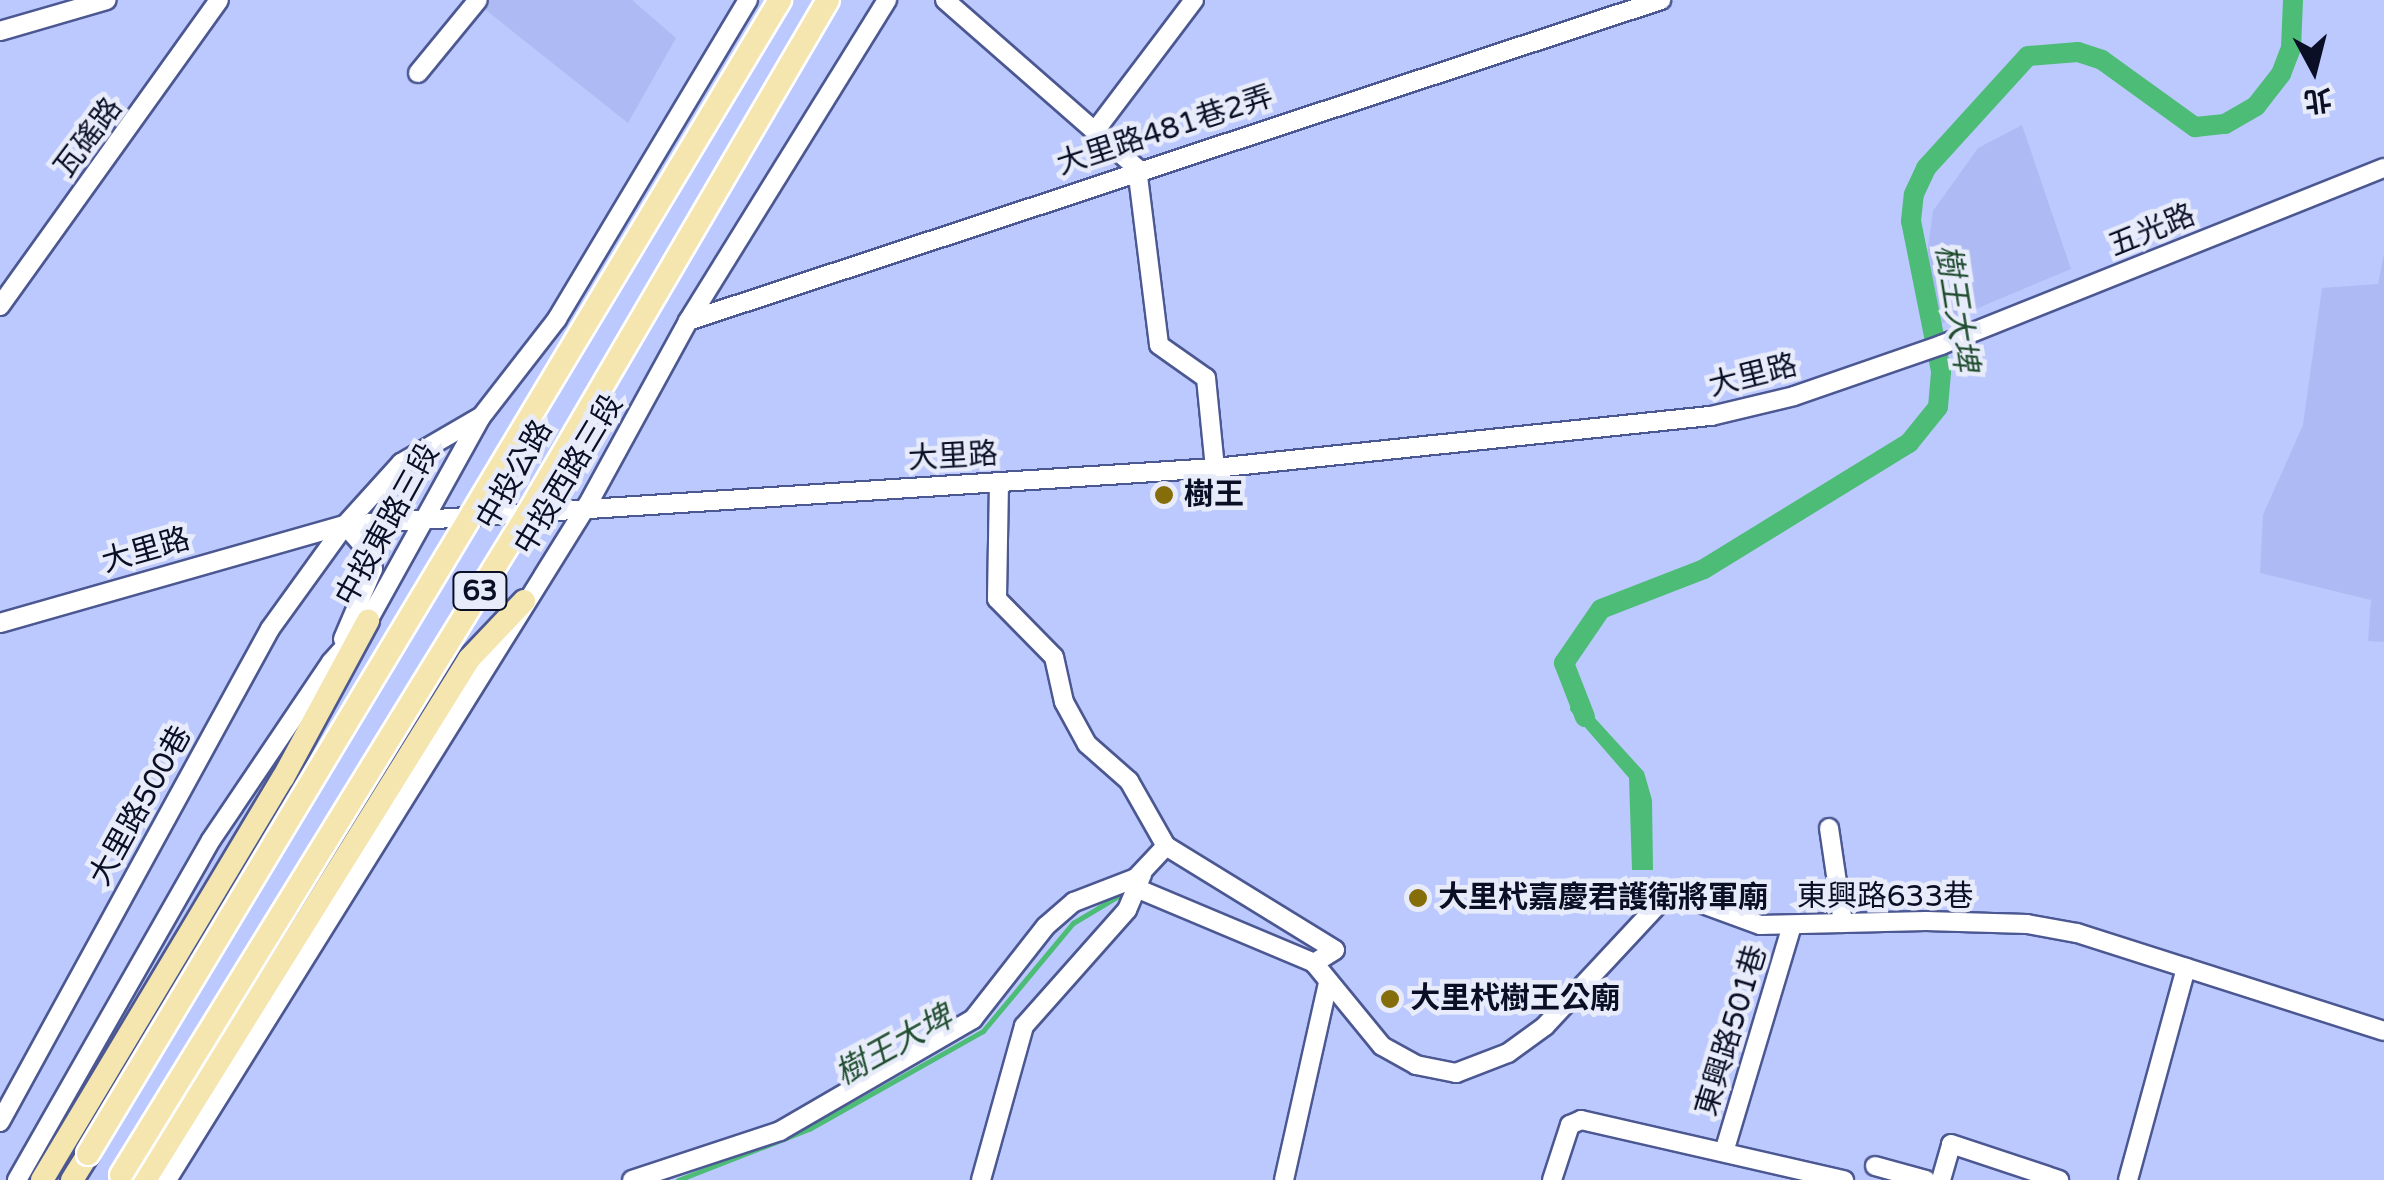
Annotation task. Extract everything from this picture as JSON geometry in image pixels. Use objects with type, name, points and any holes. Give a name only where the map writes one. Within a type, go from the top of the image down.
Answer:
[{"type":"main road","name":"中投公路","points":[[72,1180],[780,0]]},
{"type":"main road","name":"中投公路","points":[[119,1177],[528,513],[828,0]]},
{"type":"main road","points":[[145,1180],[469,658],[524,601]]},
{"type":"main road","points":[[42,1180],[284,778],[368,621]]},
{"type":"street","points":[[0,31],[107,0]]},
{"type":"street","name":"瓦磘路","points":[[0,306],[219,0]]},
{"type":"street","points":[[418,73],[478,0]]},
{"type":"street","name":"中投東路三段","points":[[17,1180],[211,840],[331,662],[368,621],[481,417],[557,319],[748,0]]},
{"type":"street","name":"中投西路三段","points":[[168,1180],[524,601],[588,504],[688,322],[887,0]]},
{"type":"street","points":[[946,0],[1098,127],[1137,168],[1159,345],[1206,378],[1215,468]]},
{"type":"street","points":[[1098,127],[1194,0]]},
{"type":"street","name":"大里路481巷2弄","points":[[688,322],[1137,168],[1661,0]]},
{"type":"street","name":"五光路","points":[[1912,355],[2384,168]]},
{"type":"street","name":"大里路","points":[[0,622],[345,525],[588,504],[1215,468],[1711,416],[1794,396],[1912,355]]},
{"type":"street","name":"大里路500巷","points":[[0,1122],[270,629],[345,525],[401,463],[481,417]]},
{"type":"street","points":[[999,482],[997,599],[1054,657],[1064,702],[1087,744],[1128,780],[1166,846],[1335,950],[1314,962],[1136,888]]},
{"type":"street","points":[[331,662],[373,569],[345,525]]},
{"type":"street","points":[[1829,828],[1844,923]]},
{"type":"street","points":[[632,1180],[780,1131],[973,1019],[1046,926],[1074,902],[1136,878],[1166,846]]},
{"type":"street","points":[[981,1180],[1024,1026],[1128,910],[1146,865]]},
{"type":"street","name":"東興路633巷","points":[[1314,962],[1382,1046],[1416,1065],[1456,1074],[1508,1053],[1545,1026],[1670,892],[1760,925],[2027,924],[2186,968],[2384,1030]]},
{"type":"street","name":"東興路501巷","points":[[1724,1152],[1792,925]]},
{"type":"street","points":[[2128,1180],[2186,968]]},
{"type":"street","points":[[1284,1180],[1328,984]]},
{"type":"street","name":"東興路501巷","points":[[1552,1180],[1570,1125],[1582,1120],[1844,1180]]},
{"type":"street","points":[[1942,1180],[1951,1144],[2059,1180]]},
{"type":"street","points":[[1875,1166],[1926,1180]]},
{"type":"shaded area","points":[[488,0],[632,0],[676,38],[628,123],[482,7]]},
{"type":"shaded area","points":[[2022,125],[2071,269],[1940,324],[1926,263],[1933,211],[1978,148]]},
{"type":"shaded area","points":[[2384,254],[2384,642],[2368,641],[2371,600],[2260,573],[2263,515],[2303,425],[2322,288],[2378,284]]},
{"type":"shaded area","points":[[1572,693],[1644,772],[1652,800],[1653,870],[1632,870],[1629,778],[1570,710]]},
{"type":"waterway","name":"樹王大埤","points":[[1585,717],[1564,663],[1601,609],[1704,569],[1909,443],[1938,407],[1941,371],[1911,221],[1914,194],[1926,168],[2028,56],[2078,52],[2102,60],[2195,127],[2225,124],[2256,106],[2281,74],[2291,48],[2293,0]]},
{"type":"waterway","name":"樹王大埤","points":[[678,1180],[809,1129],[983,1031],[1073,923],[1130,889]]},
{"type":"place","name":"樹王","points":[[1164,495]]},
{"type":"place","name":"大里杙嘉慶君護衛將軍廟","points":[[1418,898]]},
{"type":"place","name":"大里杙樹王公廟","points":[[1390,999]]}]
